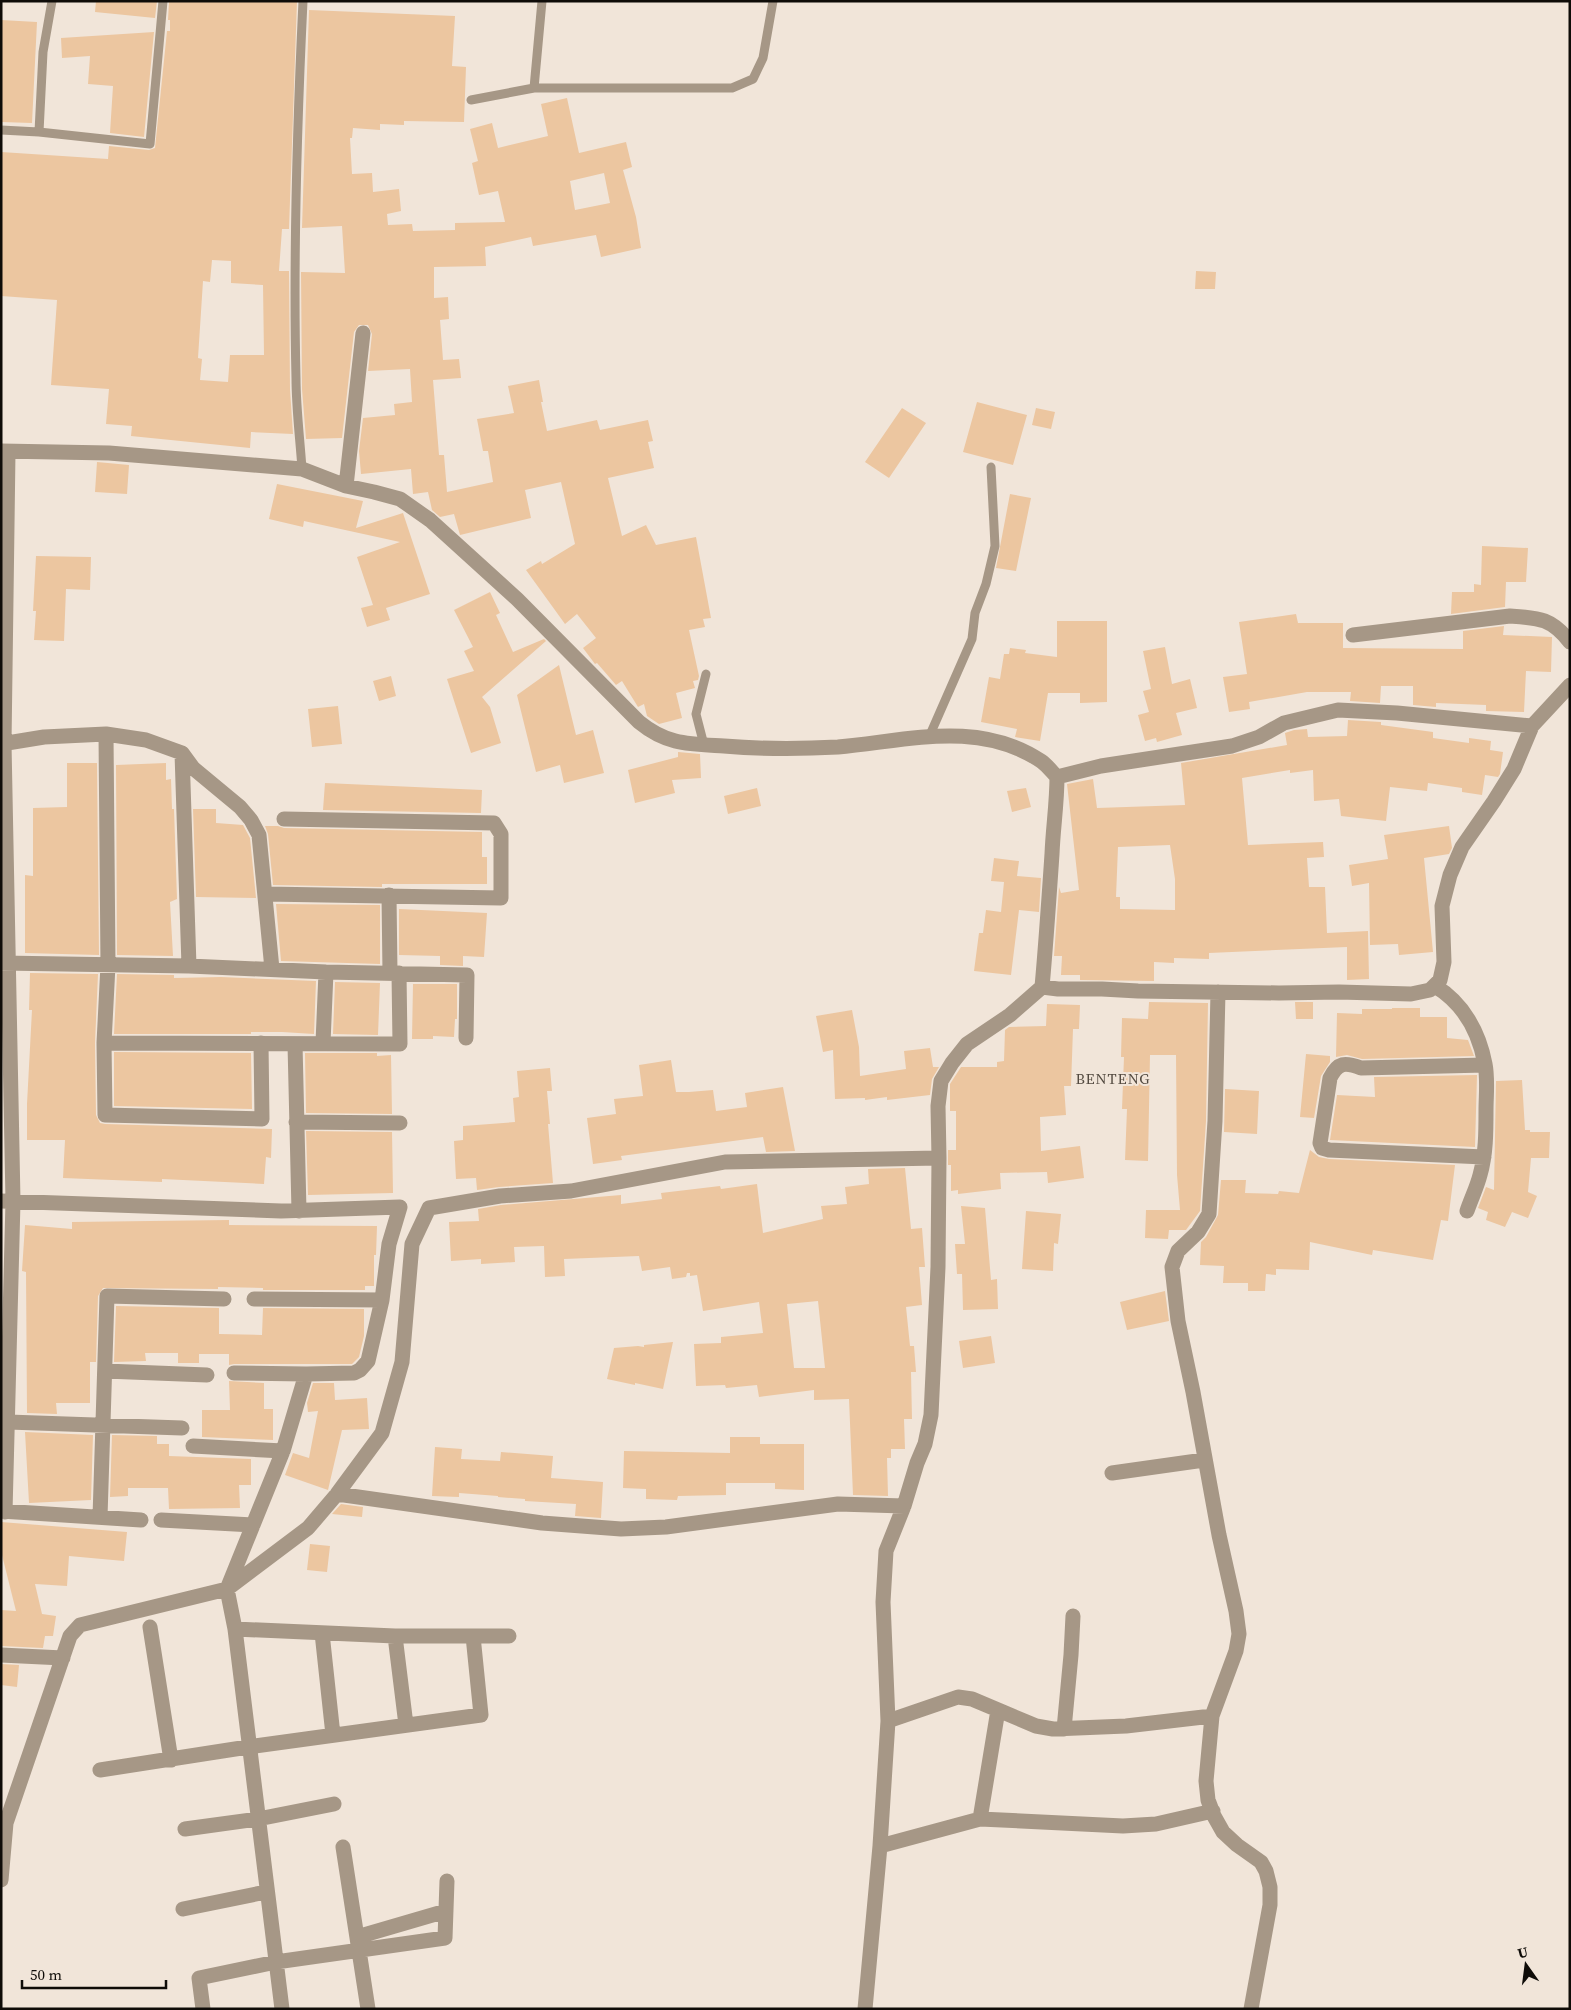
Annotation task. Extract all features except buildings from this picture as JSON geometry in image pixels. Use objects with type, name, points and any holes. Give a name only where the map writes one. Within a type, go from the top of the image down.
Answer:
[{"type":"street","points":[[346,486],[363,332]]},
{"type":"street","points":[[141,1520],[3,1512],[8,1422],[3,744],[5,452],[109,453],[302,469],[346,486],[400,499],[430,520],[516,599],[639,722],[652,732],[666,739],[704,745],[736,747],[836,747],[966,735],[990,738],[1011,745],[1043,762],[1057,777],[1057,799],[1042,987],[1010,1015],[967,1044],[952,1062],[941,1081],[938,1106],[938,1267],[931,1415],[925,1444],[916,1462],[904,1506],[886,1551],[883,1577],[888,1722],[880,1846],[865,2009]]},
{"type":"street","points":[[1353,635],[1510,616],[1531,617],[1545,621],[1559,628],[1570,642]]},
{"type":"street","points":[[1042,987],[1138,991],[1411,994],[1430,990],[1440,980],[1444,962],[1442,906],[1450,875],[1462,847],[1514,769],[1532,726],[1570,685]]},
{"type":"street","points":[[1057,777],[1101,766],[1232,746],[1259,738],[1284,723],[1338,710],[1398,713],[1532,726]]},
{"type":"street","points":[[3,744],[44,737],[106,734],[146,740],[182,753],[192,768],[240,808],[251,820],[259,835],[272,969]]},
{"type":"street","points":[[106,734],[108,965],[104,1043],[105,1115],[262,1119],[261,1043]]},
{"type":"street","points":[[182,753],[189,966]]},
{"type":"street","points":[[266,894],[501,898],[501,834],[494,823],[284,819]]},
{"type":"street","points":[[104,1043],[400,1044],[389,895]]},
{"type":"street","points":[[5,963],[189,966],[326,972],[467,975],[466,1038]]},
{"type":"street","points":[[323,1043],[326,972]]},
{"type":"street","points":[[1435,986],[1450,995],[1460,1006],[1476,1037],[1485,1065],[1486,1131],[1484,1157],[1480,1175],[1467,1211]]},
{"type":"street","points":[[1218,992],[1215,1121],[1209,1214],[1198,1232],[1178,1251],[1172,1267],[1178,1321],[1193,1392],[1218,1535],[1236,1611],[1239,1634],[1236,1651],[1212,1716],[1206,1781],[1208,1800],[1223,1832],[1237,1845],[1261,1862],[1266,1871],[1270,1886],[1270,1905],[1251,2009]]},
{"type":"street","points":[[295,1044],[299,1211]]},
{"type":"street","points":[[1484,1157],[1329,1150],[1322,1148],[1320,1143],[1330,1078],[1334,1070],[1340,1065],[1348,1064],[1361,1068],[1485,1065]]},
{"type":"street","points":[[296,1122],[400,1123]]},
{"type":"street","points":[[1,1880],[6,1823],[70,1636],[80,1625],[227,1589],[308,1528],[337,1494],[382,1433],[402,1362],[412,1244],[429,1208],[500,1196],[571,1191],[725,1162],[939,1158]]},
{"type":"street","points":[[7,1201],[299,1211],[400,1207],[389,1244],[382,1300],[368,1361],[360,1370],[346,1374],[234,1373]]},
{"type":"street","points":[[100,1517],[107,1296],[224,1299]]},
{"type":"street","points":[[254,1299],[382,1300]]},
{"type":"street","points":[[105,1371],[207,1375]]},
{"type":"street","points":[[282,2009],[234,1629],[227,1589],[283,1451],[306,1374]]},
{"type":"street","points":[[8,1422],[182,1428]]},
{"type":"street","points":[[193,1446],[283,1451]]},
{"type":"street","points":[[1112,1473],[1204,1460]]},
{"type":"street","points":[[337,1494],[542,1523],[621,1529],[666,1527],[838,1504],[904,1506]]},
{"type":"street","points":[[161,1520],[253,1525]]},
{"type":"street","points":[[1064,1729],[1073,1616]]},
{"type":"street","points":[[150,1627],[171,1760]]},
{"type":"street","points":[[234,1629],[395,1636],[509,1636]]},
{"type":"street","points":[[322,1633],[333,1735]]},
{"type":"street","points":[[395,1636],[406,1725]]},
{"type":"street","points":[[100,1770],[248,1747],[481,1715],[473,1636]]},
{"type":"street","points":[[1,1655],[63,1658]]},
{"type":"street","points":[[888,1722],[958,1697],[972,1699],[1036,1726],[1064,1729],[1126,1726],[1212,1716]]},
{"type":"street","points":[[980,1820],[998,1710]]},
{"type":"street","points":[[185,1829],[258,1819],[334,1804]]},
{"type":"street","points":[[880,1846],[980,1820],[1123,1826],[1156,1824],[1212,1811]]},
{"type":"street","points":[[343,1847],[368,2009]]},
{"type":"street","points":[[203,2009],[199,1978],[358,1944],[445,1938],[447,1881]]},
{"type":"street","points":[[183,1909],[266,1892]]},
{"type":"street","points":[[358,1944],[446,1910]]},
{"type":"lane","points":[[39,132],[43,52],[52,1]]},
{"type":"lane","points":[[1,130],[39,132],[150,144],[162,1]]},
{"type":"lane","points":[[302,469],[296,379],[296,289],[298,102],[304,1]]},
{"type":"lane","points":[[534,88],[542,1]]},
{"type":"lane","points":[[471,100],[534,88],[732,88],[754,80],[763,58],[773,1]]},
{"type":"lane","points":[[929,737],[972,639],[975,613],[986,584],[995,546],[991,467]]},
{"type":"lane","points":[[704,745],[696,714],[706,674]]},
{"type":"district","name":"BENTENG","points":[[1113,1079]]}]
